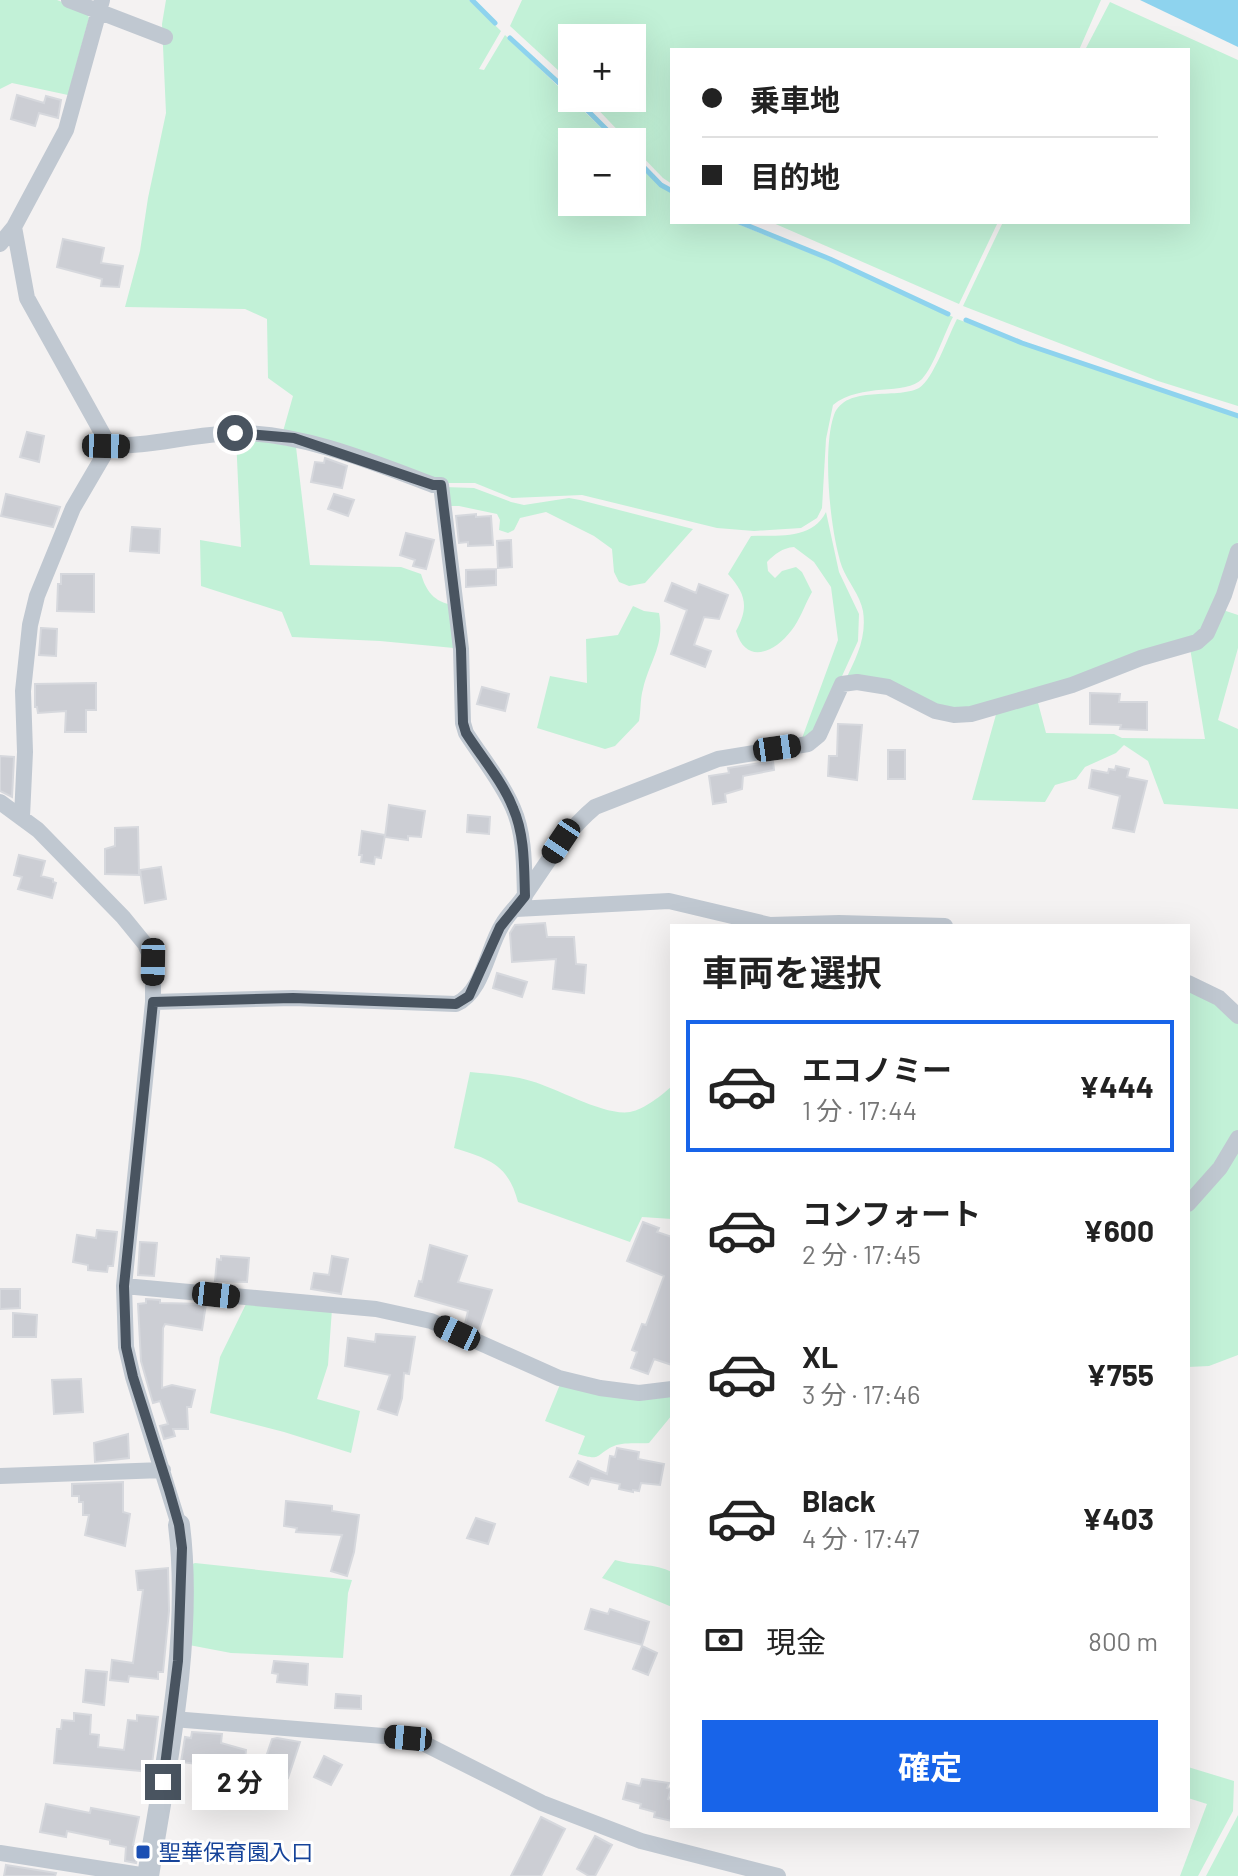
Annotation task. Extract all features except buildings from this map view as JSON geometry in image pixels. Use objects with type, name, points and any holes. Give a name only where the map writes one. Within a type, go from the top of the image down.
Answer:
[{"type":"street","points":[[69,0],[100,5],[165,37]]},
{"type":"street","points":[[0,244],[14,227],[66,130],[100,5]]},
{"type":"street","points":[[14,227],[27,298],[102,432],[106,446],[104,455],[73,508],[37,596],[30,625],[23,691],[25,752],[22,817]]},
{"type":"street","points":[[106,446],[133,447],[235,433],[294,438],[433,485],[441,485],[461,649],[463,723],[466,733],[513,808],[523,854],[520,902]]},
{"type":"street","points":[[153,1002],[293,998],[456,1004],[469,996],[500,927],[561,841],[595,807],[718,759],[808,744],[819,735],[842,684],[857,682],[888,687],[935,711],[954,715],[971,714],[1072,685],[1141,658],[1197,642],[1207,633],[1224,595],[1238,551]]},
{"type":"street","points":[[0,802],[38,830],[123,917],[145,944],[153,962],[153,1002],[123,1318],[129,1362],[179,1525],[182,1548],[173,1719],[147,1876],[0,1853]]},
{"type":"street","points":[[520,902],[669,901],[766,924]]},
{"type":"street","points":[[804,924],[874,924]]},
{"type":"street","points":[[1190,984],[1219,998],[1238,1016]]},
{"type":"street","points":[[1190,1202],[1220,1168],[1238,1138]]},
{"type":"street","points":[[124,1286],[390,1312],[431,1321],[554,1377],[639,1393],[670,1389]]},
{"type":"street","points":[[0,1476],[163,1470]]},
{"type":"street","points":[[173,1719],[408,1738],[542,1803],[641,1841],[747,1871],[778,1876]]},
{"type":"green space","points":[[0,0],[57,0],[86,11],[89,18],[68,95],[12,83],[0,89]]},
{"type":"green space","points":[[166,0],[469,0],[501,31],[479,69],[484,70],[505,35],[558,86],[558,112],[585,112],[601,128],[558,128],[558,216],[646,216],[646,170],[670,191],[670,224],[738,224],[830,261],[953,317],[922,379],[905,387],[856,394],[833,405],[826,439],[822,508],[817,518],[801,528],[754,531],[717,528],[582,495],[512,498],[475,483],[445,483],[282,435],[293,396],[268,378],[267,319],[245,309],[125,307],[140,251],[166,113],[162,24]]},
{"type":"green space","points":[[522,0],[1101,0],[1080,48],[670,48],[670,183],[646,160],[646,128],[616,128],[600,112],[646,112],[646,24],[558,24],[558,70],[510,26]]},
{"type":"green space","points":[[1110,2],[1238,60],[1238,406],[1158,381],[963,306],[1002,224],[1190,224],[1190,48],[1086,48]]},
{"type":"green space","points":[[776,224],[997,224],[959,304]]},
{"type":"green space","points":[[957,319],[1108,374],[1238,416],[1238,542],[1218,599],[1195,639],[962,712],[845,681],[860,648],[864,621],[859,599],[842,567],[834,533],[828,448],[834,415],[840,405],[849,399],[919,388],[935,367]]},
{"type":"green space","points":[[236,437],[296,447],[310,565],[401,567],[421,574],[432,595],[453,605],[454,648],[292,637],[282,612],[201,586],[200,540],[241,547]]},
{"type":"green space","points":[[444,487],[474,488],[524,505],[569,498],[693,529],[645,583],[629,586],[619,582],[614,572],[612,549],[594,536],[546,512],[520,518],[514,530],[508,533],[499,530],[497,514],[446,506]]},
{"type":"green space","points":[[826,512],[839,572],[859,614],[858,641],[817,731],[801,741],[838,640],[831,587],[814,562],[794,547],[773,556],[767,562],[768,571],[775,578],[782,571],[796,567],[812,592],[797,622],[784,639],[769,650],[753,652],[741,642],[736,631],[743,615],[744,601],[728,574],[751,536],[803,532],[820,521]]},
{"type":"green space","points":[[633,606],[659,613],[660,624],[658,643],[642,693],[639,721],[615,746],[605,749],[537,728],[550,676],[587,683],[586,639],[618,635]]},
{"type":"green space","points":[[1220,609],[1238,615],[1238,648],[1218,720],[1238,729],[1238,809],[1164,804],[1148,761],[1124,745],[1116,753],[1085,767],[1076,779],[1055,785],[1045,802],[972,800],[997,711],[1037,699],[1046,733],[1205,739],[1190,648]]},
{"type":"green space","points":[[1190,983],[1238,1019],[1238,1133],[1190,1197]]},
{"type":"green space","points":[[470,1072],[524,1079],[619,1112],[641,1108],[670,1088],[670,1219],[642,1217],[630,1242],[518,1202],[503,1171],[487,1160],[454,1148]]},
{"type":"green space","points":[[1238,1142],[1238,1355],[1209,1366],[1190,1367],[1190,1204]]},
{"type":"green space","points":[[247,1302],[332,1309],[328,1365],[317,1399],[360,1411],[351,1453],[210,1413],[220,1357]]},
{"type":"green space","points":[[561,1382],[670,1393],[670,1417],[649,1443],[618,1445],[595,1457],[578,1454],[585,1436],[545,1421]]},
{"type":"green space","points":[[615,1560],[670,1571],[670,1606],[602,1578]]},
{"type":"green space","points":[[195,1563],[352,1580],[348,1593],[343,1658],[231,1653],[189,1645],[190,1565]]},
{"type":"green space","points":[[1190,1768],[1234,1781],[1233,1811],[1198,1876],[1180,1876],[1207,1804],[1190,1799]]},
{"type":"green space","points":[[1238,1815],[1238,1876],[1206,1876]]},
{"type":"water","points":[[1140,0],[1238,0],[1238,47]]},
{"type":"waterway","points":[[472,0],[495,23]]},
{"type":"waterway","points":[[510,38],[558,82]]},
{"type":"waterway","points":[[589,112],[605,128]]},
{"type":"waterway","points":[[646,169],[670,190]]},
{"type":"waterway","points":[[744,224],[830,259],[948,314]]},
{"type":"waterway","points":[[966,320],[1022,343],[1238,416]]},
{"type":"place","name":"聖華保育園入口","points":[[143,1852]]},
{"type":"route","points":[[163,1782],[178,1661],[182,1548],[169,1490],[133,1377],[123,1318],[153,1002],[293,998],[441,1006],[456,1004],[469,996],[500,927],[525,896],[519,824],[506,793],[466,733],[463,723],[461,649],[441,485],[433,485],[294,438],[235,433]]}]
